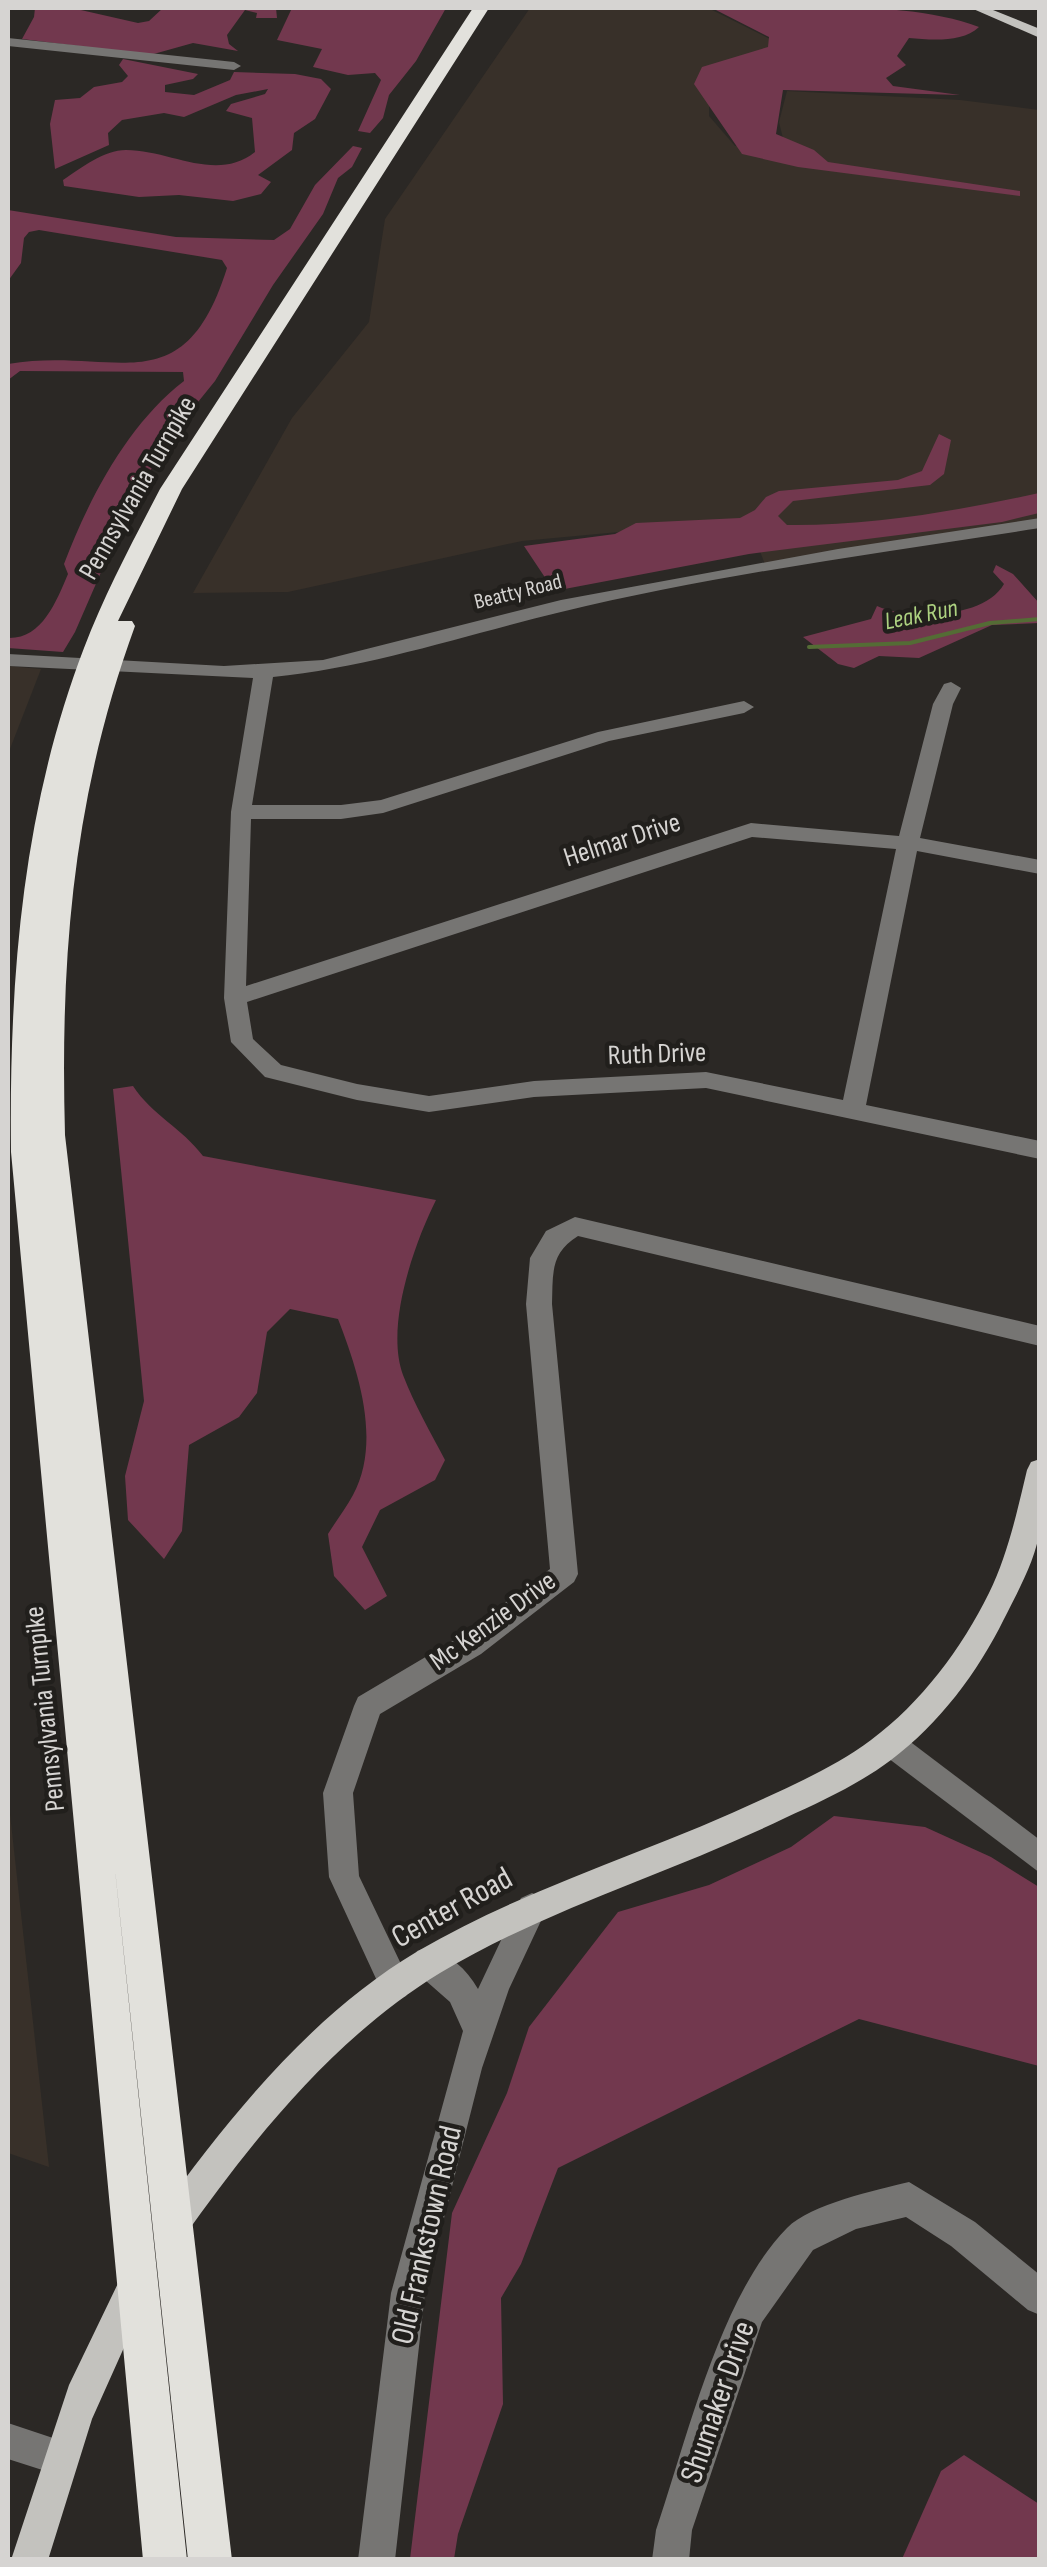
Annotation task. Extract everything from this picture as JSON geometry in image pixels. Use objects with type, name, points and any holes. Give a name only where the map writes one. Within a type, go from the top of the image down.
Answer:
[{"type":"highway","name":"Pennsylvania Turnpike","points":[[166,2560],[24,1152],[22,1050],[32,896],[48,803],[135,554],[171,489],[482,8]]},
{"type":"highway","name":"Pennsylvania Turnpike","points":[[107,640],[188,496],[497,8]]},
{"type":"highway","name":"Pennsylvania Turnpike","points":[[89,691],[56,899],[49,1005],[51,1135],[210,2560]]},
{"type":"main road","points":[[978,8],[1040,34]]},
{"type":"main road","points":[[993,8],[1040,26]]},
{"type":"main road","name":"Center Road","points":[[29,2560],[58,2457],[104,2340],[156,2248],[213,2165],[329,2042],[428,1962],[532,1908],[746,1824],[843,1775],[890,1743],[944,1687],[979,1636],[1012,1573],[1040,1470]]},
{"type":"street","points":[[8,42],[234,66]]},
{"type":"street","name":"Beatty Road","points":[[8,660],[264,672],[363,659],[561,606],[788,563],[1040,523]]},
{"type":"street","points":[[235,998],[240,812],[264,672]]},
{"type":"street","points":[[852,1109],[908,843],[943,704],[951,688]]},
{"type":"street","points":[[240,812],[340,812],[383,806],[606,736],[744,707]]},
{"type":"street","name":"Helmar Drive","points":[[235,998],[751,830],[908,843],[1040,867]]},
{"type":"street","name":"Ruth Drive","points":[[235,998],[242,1042],[273,1070],[358,1092],[429,1104],[534,1090],[706,1080],[1040,1150]]},
{"type":"street","name":"Mc Kenzie Drive","points":[[396,1985],[344,1877],[338,1793],[368,1706],[471,1644],[564,1574],[538,1304],[542,1258],[555,1238],[575,1226],[1040,1336]]},
{"type":"street","points":[[890,1743],[1040,1859]]},
{"type":"street","name":"Old Frankstown Road","points":[[376,2560],[408,2292],[478,2032],[495,1984],[532,1908]]},
{"type":"street","points":[[428,1962],[454,1978],[468,1999],[478,2032]]},
{"type":"street","name":"Shumaker Drive","points":[[670,2560],[674,2530],[748,2312],[801,2238],[852,2213],[908,2199],[963,2234],[1040,2298]]},
{"type":"street","points":[[8,2440],[58,2457]]},
{"type":"shaded area","points":[[35,8],[72,8],[138,23],[149,21],[163,8],[276,8],[277,18],[256,18],[257,13],[245,10],[227,35],[229,44],[238,51],[193,43],[150,55],[22,39]]},
{"type":"shaded area","points":[[292,8],[446,8],[416,61],[389,95],[383,118],[370,133],[358,131],[381,80],[375,73],[348,75],[313,67],[322,49],[277,40]]},
{"type":"shaded area","points":[[530,8],[708,8],[782,45],[709,74],[709,116],[735,146],[783,138],[779,122],[787,91],[960,100],[1039,110],[1039,523],[766,567],[748,520],[522,541],[288,592],[193,593],[292,418],[369,322],[385,219]]},
{"type":"shaded area","points":[[712,8],[885,9],[951,18],[979,27],[955,38],[909,38],[897,56],[906,65],[886,78],[893,86],[960,95],[783,90],[776,134],[814,150],[828,162],[1020,191],[1020,196],[798,167],[742,154],[694,84],[702,67],[768,47],[769,37]]},
{"type":"shaded area","points":[[123,59],[198,74],[193,79],[165,85],[165,92],[194,95],[230,80],[234,72],[295,74],[321,79],[331,89],[315,119],[294,133],[292,150],[258,175],[271,182],[261,194],[233,201],[179,195],[139,197],[64,186],[63,180],[77,170],[118,151],[143,151],[209,165],[240,161],[255,152],[252,118],[226,111],[231,104],[265,94],[268,89],[236,95],[184,117],[164,113],[122,120],[108,133],[109,145],[55,169],[50,124],[55,100],[80,98],[94,87],[122,82],[128,76],[119,65]]},
{"type":"shaded area","points":[[353,146],[362,148],[352,167],[338,178],[323,214],[273,285],[215,381],[181,423],[148,474],[63,652],[8,648],[8,638],[30,632],[46,617],[68,574],[64,564],[74,539],[112,464],[145,418],[184,381],[183,372],[20,371],[8,380],[8,364],[46,360],[141,362],[167,355],[189,340],[209,312],[227,268],[222,260],[39,230],[24,238],[21,263],[8,281],[8,210],[176,237],[274,240],[290,229],[315,185]]},
{"type":"shaded area","points":[[939,434],[951,440],[944,474],[930,485],[793,501],[778,516],[787,525],[850,523],[945,511],[1039,493],[1039,513],[1002,522],[749,554],[554,591],[524,546],[615,534],[636,523],[740,518],[779,491],[898,480],[922,471]]},
{"type":"shaded area","points":[[996,565],[1013,574],[1039,603],[1039,623],[992,625],[919,658],[879,656],[854,668],[838,664],[803,637],[871,619],[877,606],[926,614],[980,604],[1004,584],[993,572]]},
{"type":"shaded area","points":[[8,666],[41,669],[8,754]]},
{"type":"shaded area","points":[[133,1086],[203,1156],[436,1200],[411,1262],[397,1333],[403,1375],[445,1460],[435,1480],[380,1510],[362,1547],[387,1596],[365,1610],[334,1576],[328,1534],[353,1495],[366,1452],[364,1406],[338,1319],[290,1309],[267,1332],[257,1393],[239,1417],[189,1445],[182,1531],[164,1559],[128,1520],[125,1476],[144,1401],[113,1089]]},
{"type":"shaded area","points":[[8,1796],[49,2167],[8,2153]]},
{"type":"shaded area","points":[[834,1816],[925,1827],[991,1857],[1039,1887],[1039,2066],[859,2019],[558,2168],[521,2264],[501,2298],[503,2404],[458,2534],[454,2559],[410,2559],[452,2213],[507,2093],[529,2027],[618,1912],[709,1885],[791,1847]]},
{"type":"shaded area","points":[[964,2455],[1039,2504],[1039,2559],[902,2559],[941,2471]]},
{"type":"waterway","name":"Leak Run","points":[[809,647],[910,643],[990,623],[1040,619]]}]
